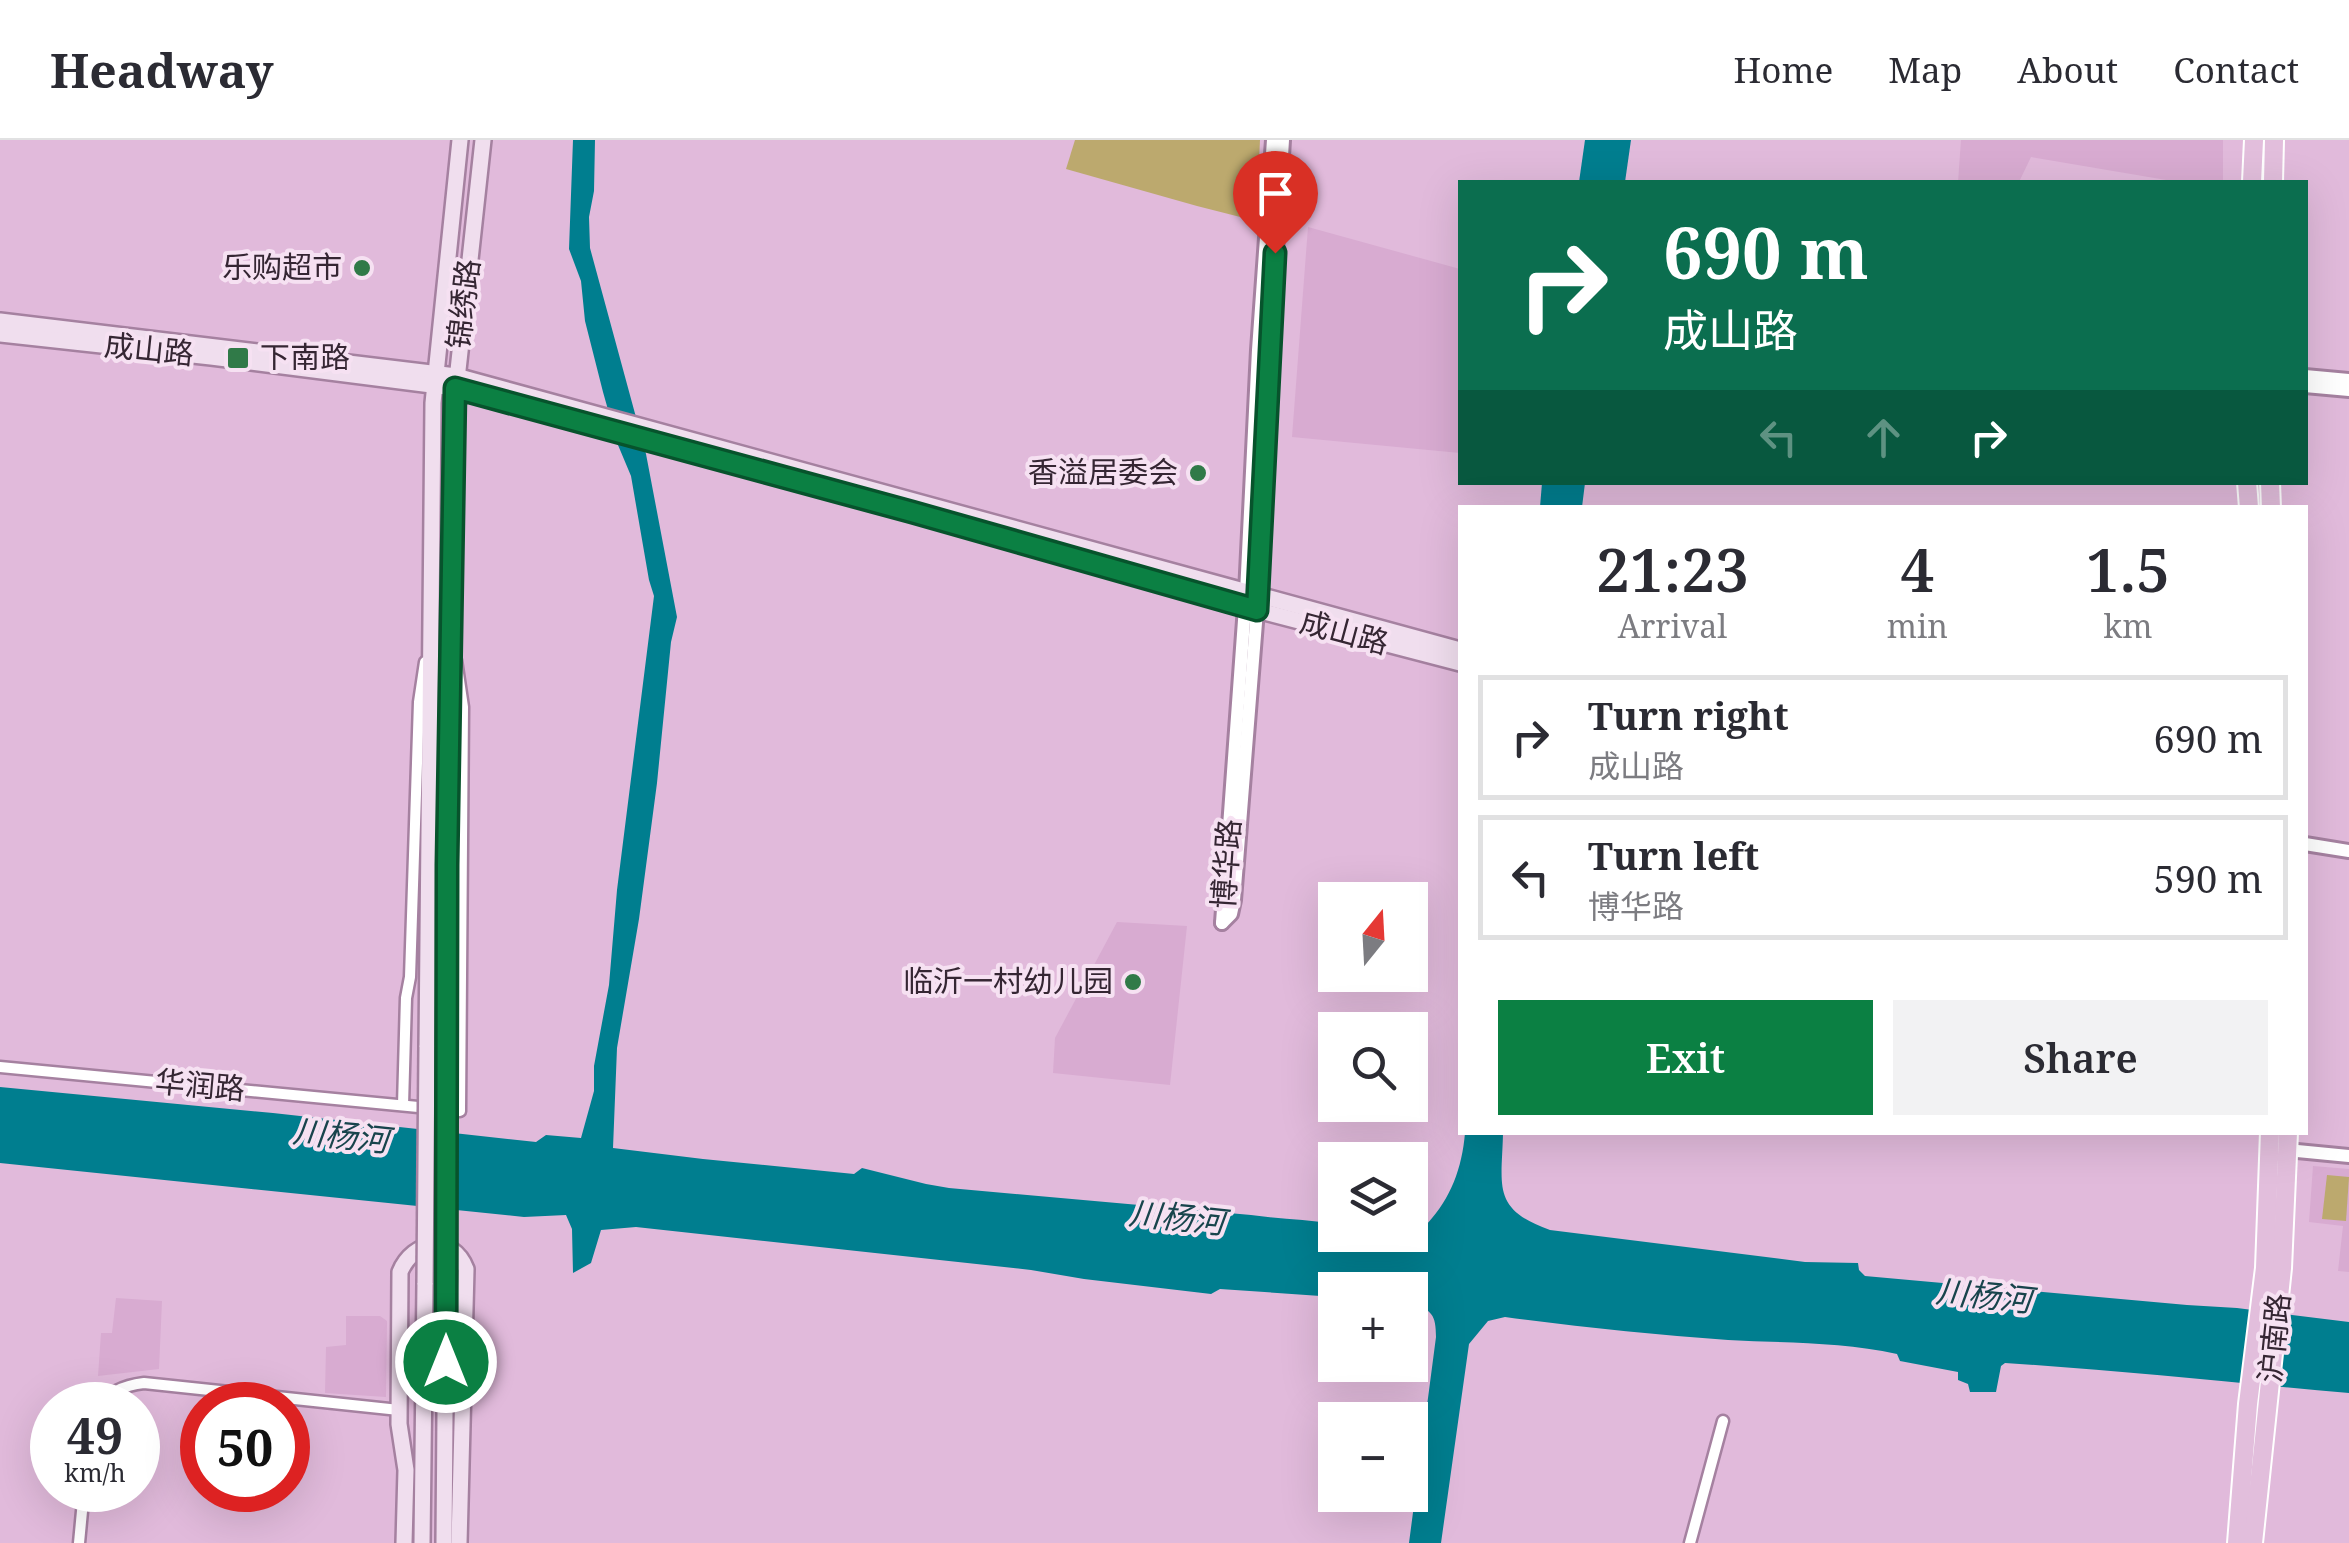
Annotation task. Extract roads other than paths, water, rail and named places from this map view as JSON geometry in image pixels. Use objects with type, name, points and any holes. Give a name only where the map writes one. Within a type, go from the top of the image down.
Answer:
[{"type":"main road","name":"锦绣路","points":[[422,1543],[435,378],[460,140]]},
{"type":"main road","name":"锦绣路","points":[[444,1543],[450,630],[456,382],[483,140]]},
{"type":"main road","points":[[2252,180],[2254,140]]},
{"type":"main road","points":[[2272,180],[2274,140]]},
{"type":"main road","name":"成山路","points":[[0,321],[456,382],[1030,531],[1251,602],[1458,662]]},
{"type":"main road","name":"成山路","points":[[0,334],[435,378]]},
{"type":"main road","name":"成山路","points":[[1251,602],[1458,650]]},
{"type":"main road","name":"沪南路","points":[[2253,1543],[2269,1400],[2273,1268],[2270,1135]]},
{"type":"main road","name":"沪南路","points":[[2236,1543],[2248,1404],[2273,1268],[2288,1141]]},
{"type":"main road","points":[[404,1543],[406,1470],[398,1424],[400,1272],[406,1258],[428,1246],[455,1251],[466,1269],[459,1543]]},
{"type":"street","name":"博华路","points":[[1273,140],[1258,350],[1251,602],[1234,900],[1231,914],[1222,923],[1251,602],[1283,140]]},
{"type":"street","points":[[2308,376],[2349,380]]},
{"type":"street","points":[[2308,386],[2349,390]]},
{"type":"street","points":[[403,1105],[418,702],[431,627]]},
{"type":"street","name":"华润路","points":[[0,1067],[460,1110],[463,707],[450,630]]},
{"type":"street","points":[[2308,844],[2349,851]]},
{"type":"street","points":[[2288,1141],[2349,1156]]},
{"type":"street","points":[[160,1385],[399,1410]]},
{"type":"street","points":[[1690,1543],[1722,1422]]},
{"type":"street","points":[[79,1543],[82,1512]]},
{"type":"water","name":"川杨河","points":[[573,140],[595,140],[590,248],[646,454],[677,617],[639,919],[617,1048],[613,1148],[854,1174],[862,1168],[949,1188],[1314,1221],[1318,1222],[1318,1252],[1428,1252],[1428,1223],[1449,1193],[1465,1135],[1503,1135],[1504,1194],[1518,1213],[1550,1230],[1805,1262],[1858,1263],[1865,1276],[2237,1308],[2349,1322],[2349,1393],[2005,1363],[1996,1392],[1970,1392],[1968,1384],[1958,1380],[1958,1372],[1900,1361],[1897,1354],[1876,1350],[1672,1336],[1505,1317],[1488,1321],[1469,1344],[1441,1543],[1409,1543],[1413,1512],[1428,1512],[1427,1402],[1436,1337],[1434,1318],[1428,1311],[1428,1272],[1318,1272],[1318,1296],[1220,1289],[1211,1294],[1031,1270],[636,1227],[601,1230],[591,1263],[573,1273],[572,1229],[566,1215],[524,1217],[0,1163],[0,1087],[536,1142],[546,1135],[581,1138],[594,1091],[594,1066],[609,985],[654,596],[631,476],[618,445],[585,321],[581,281],[569,249]]},
{"type":"water","points":[[1585,140],[1631,140],[1625,180],[1579,180]]},
{"type":"water","points":[[1542,485],[1585,485],[1582,505],[1540,505]]},
{"type":"place","name":"乐购超市","points":[[362,268]]},
{"type":"place","name":"下南路","points":[[238,358]]},
{"type":"place","name":"香溢居委会","points":[[1198,473]]},
{"type":"place","name":"临沂一村幼儿园","points":[[1133,982]]}]
